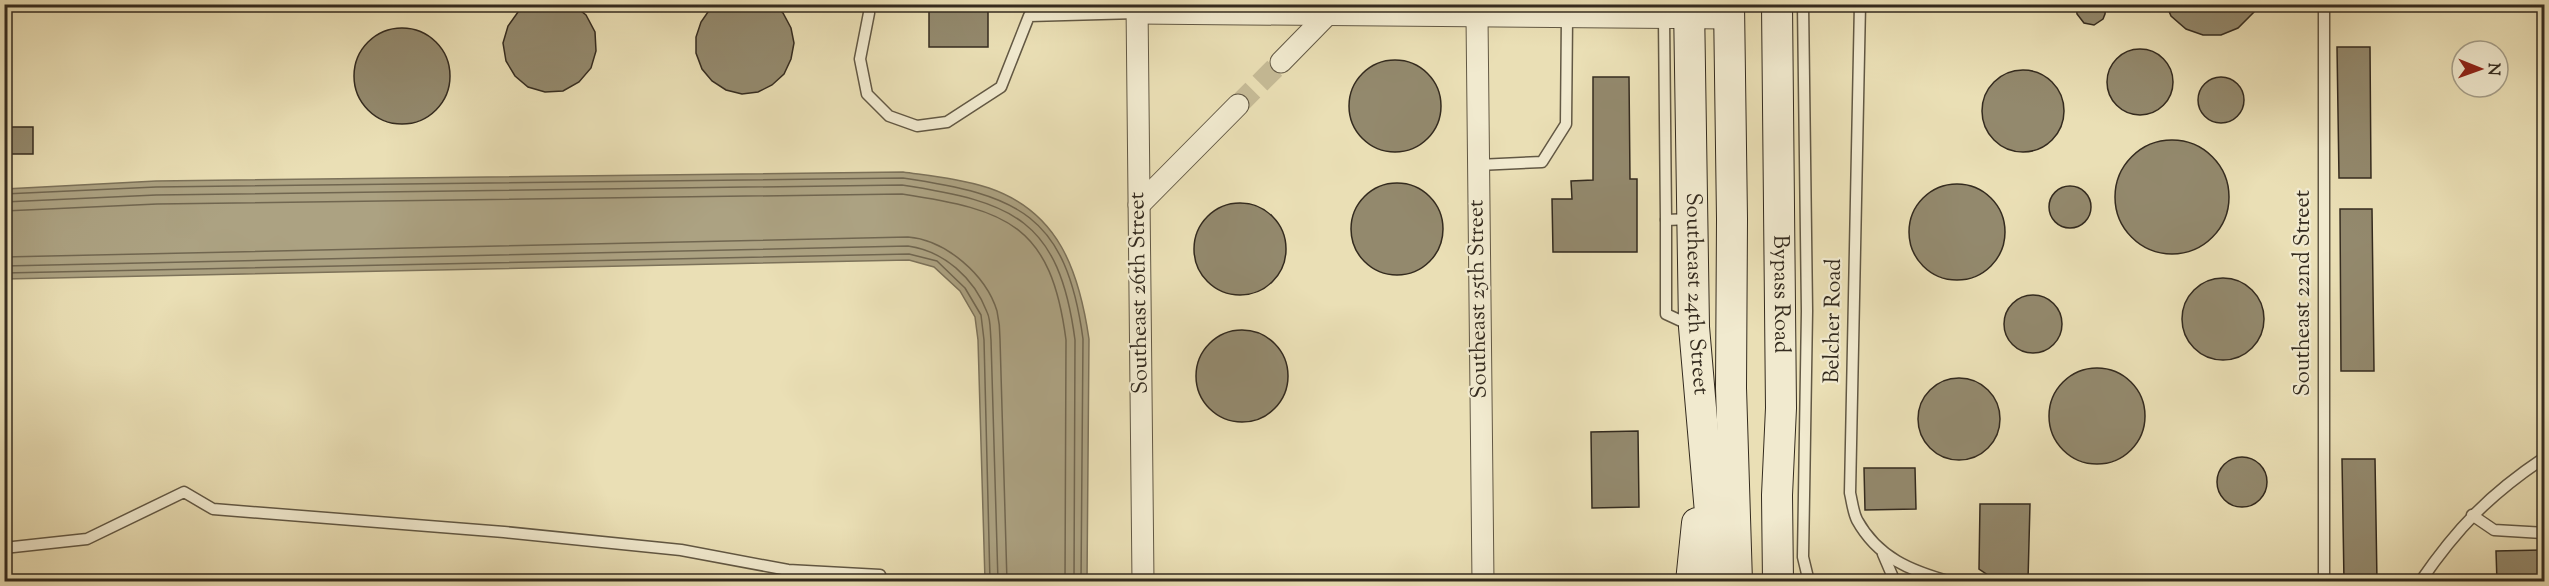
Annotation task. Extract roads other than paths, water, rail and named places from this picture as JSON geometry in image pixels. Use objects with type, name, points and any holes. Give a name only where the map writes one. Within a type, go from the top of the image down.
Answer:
[{"type":"street","name":"Bypass Road","points":[[1777,4],[1780,408],[1777,495],[1778,582]]},
{"type":"street","points":[[1137,9],[1477,17],[1567,17],[1729,11]]},
{"type":"street","name":"Southeast 26th Street","points":[[1137,9],[1143,582]]},
{"type":"street","name":"Southeast 24th Street","points":[[1729,11],[1732,219],[1731,388],[1737,582]]},
{"type":"street","name":"Southeast 24th Street","points":[[1681,14],[1679,220],[1694,327],[1716,582]]},
{"type":"street","points":[[1281,62],[1327,15]]},
{"type":"street","name":"Southeast 25th Street","points":[[1477,17],[1482,582]]},
{"type":"street","points":[[1139,205],[1238,105]]},
{"type":"street","points":[[1679,220],[1732,219]]},
{"type":"street","points":[[1691,582],[1702,418]]},
{"type":"lane","points":[[1803,4],[1807,311],[1803,557],[1809,582]]},
{"type":"lane","name":"Belcher Road","points":[[1860,4],[1850,493],[1856,519],[1883,554],[1921,574],[1952,582]]},
{"type":"lane","name":"Southeast 22nd Street","points":[[2324,4],[2324,582]]},
{"type":"lane","points":[[869,14],[860,60],[867,94],[889,116],[917,126],[947,122],[1001,87],[1029,16],[1137,9]]},
{"type":"lane","points":[[1478,165],[1542,162],[1566,124],[1567,17]]},
{"type":"lane","points":[[2420,582],[2472,515],[2517,476],[2544,458]]},
{"type":"lane","points":[[4,548],[87,539],[184,492],[213,509],[504,532],[681,550],[789,570],[808,577],[880,575],[880,582]]},
{"type":"lane","points":[[2472,515],[2494,530],[2544,533]]},
{"type":"lane","points":[[1883,554],[1895,582]]},
{"type":"water","points":[[903,172],[968,182],[989,188],[1013,199],[1033,212],[1049,228],[1062,247],[1079,290],[1089,339],[1087,581],[985,581],[978,340],[975,317],[960,291],[934,267],[909,260],[5,279],[5,189],[156,181]]},
{"type":"tunnel","points":[[1238,105],[1281,62]]}]
